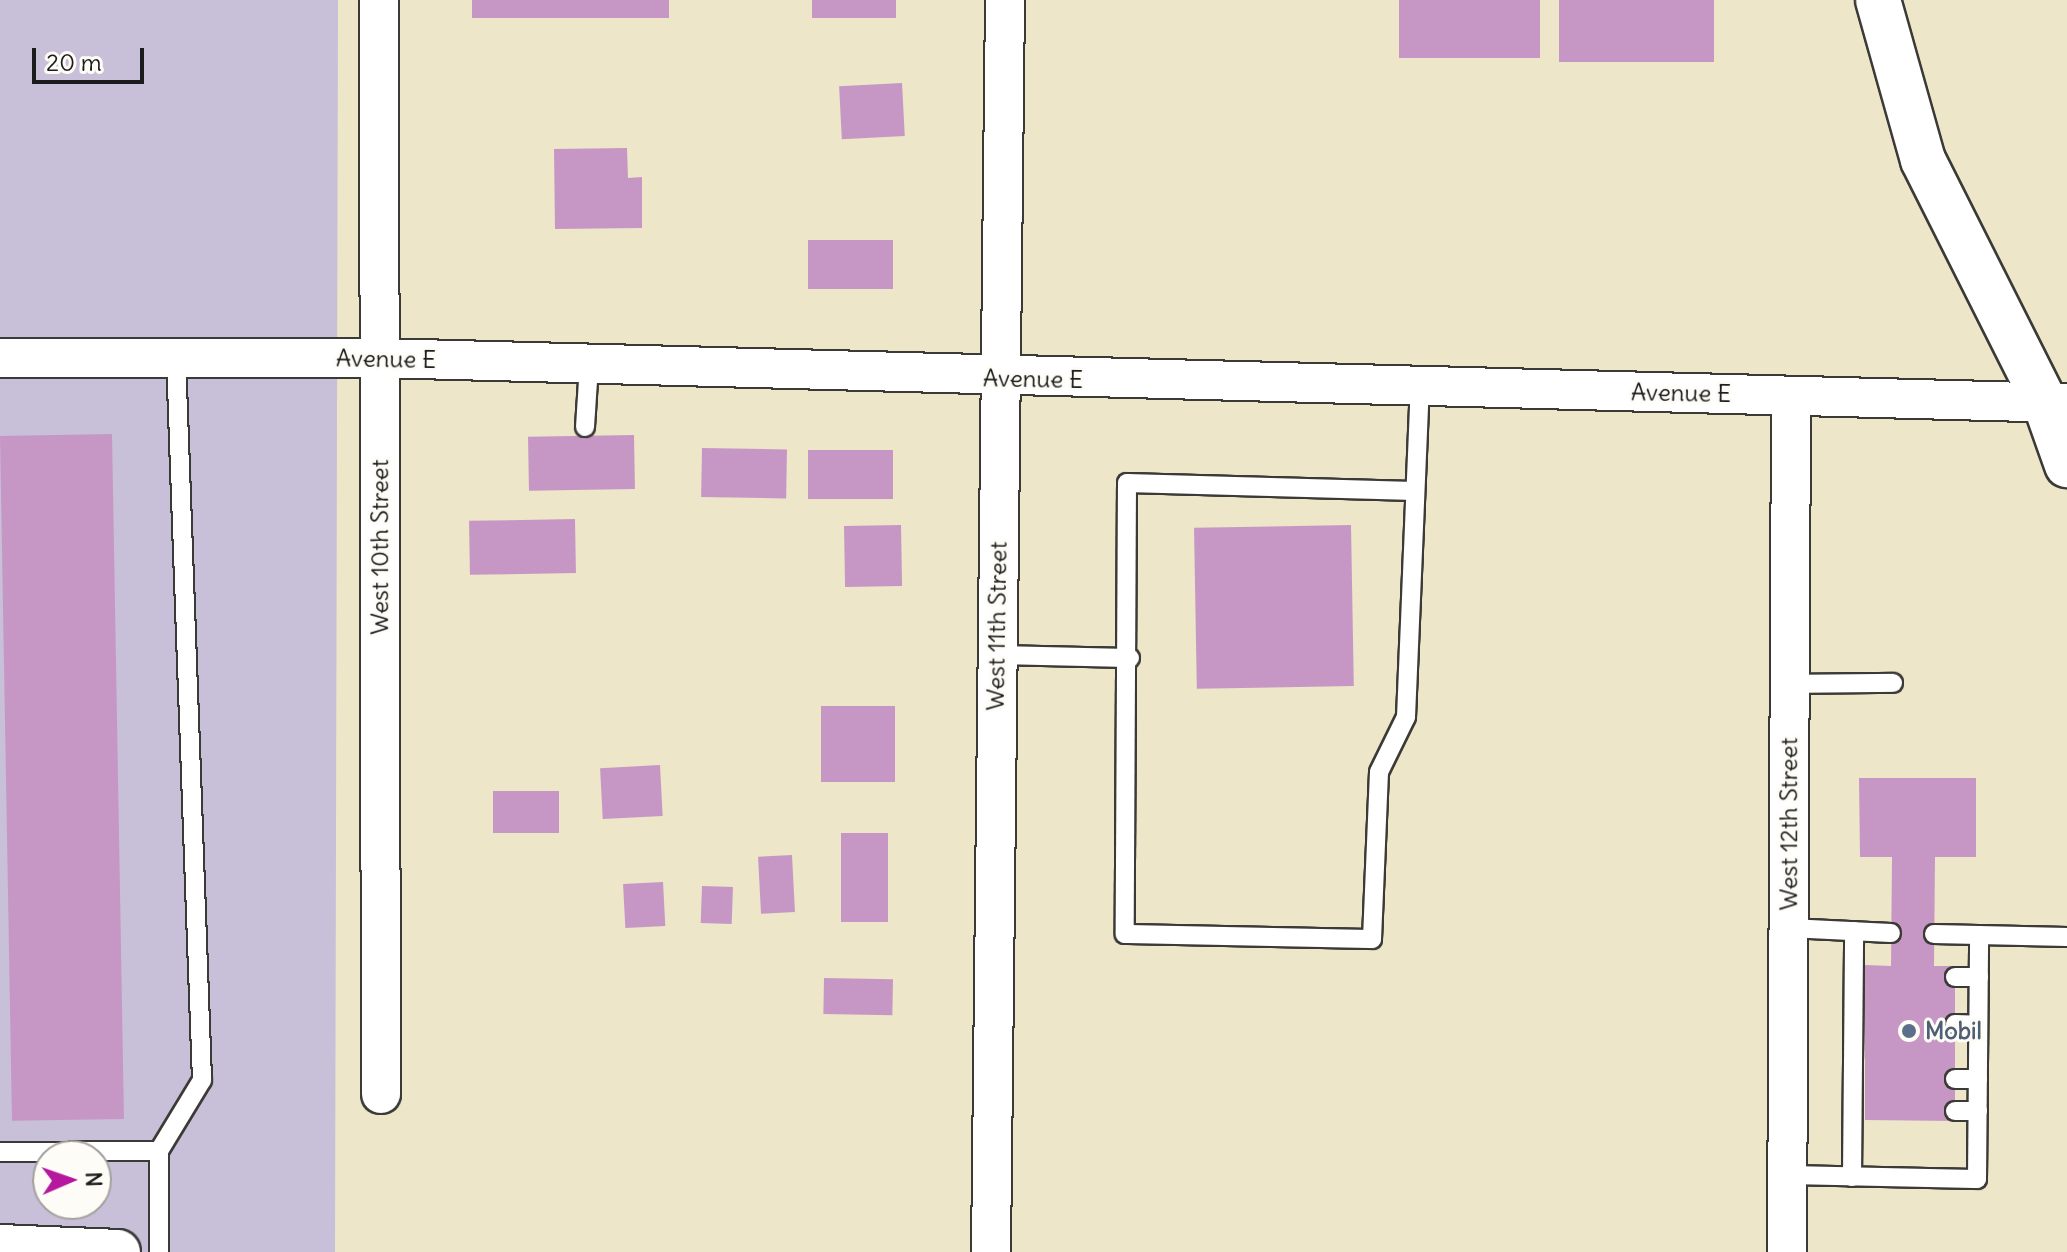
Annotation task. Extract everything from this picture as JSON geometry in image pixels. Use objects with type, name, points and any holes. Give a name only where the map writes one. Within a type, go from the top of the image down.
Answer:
[{"type":"street","name":"West 10th Street","points":[[379,0],[381,1094]]},
{"type":"street","name":"West 11th Street","points":[[991,1252],[1005,0]]},
{"type":"street","points":[[1878,0],[1923,160],[2060,413],[2067,465]]},
{"type":"street","name":"Avenue E","points":[[0,358],[380,358],[1000,379],[1791,396],[2060,413]]},
{"type":"street","name":"West 12th Street","points":[[1787,1252],[1791,396]]},
{"type":"street","points":[[0,1247],[118,1252]]},
{"type":"lane","points":[[159,1252],[159,1151],[202,1080],[176,357]]},
{"type":"lane","points":[[585,427],[589,365]]},
{"type":"lane","points":[[1414,491],[1127,483],[1130,658],[1125,934],[1372,939],[1379,772],[1406,717],[1420,388]]},
{"type":"lane","points":[[997,655],[1130,658]]},
{"type":"lane","points":[[1790,684],[1893,683]]},
{"type":"lane","points":[[1789,928],[1891,933]]},
{"type":"lane","points":[[1852,1177],[1859,1110],[1859,976],[1854,931]]},
{"type":"lane","points":[[1934,934],[2067,937]]},
{"type":"lane","points":[[1787,1175],[1977,1179],[1979,935]]},
{"type":"lane","points":[[1955,977],[1979,977]]},
{"type":"lane","points":[[1955,1024],[1978,1025]]},
{"type":"lane","points":[[1955,1079],[1978,1079]]},
{"type":"lane","points":[[1955,1111],[1978,1111]]},
{"type":"lane","points":[[0,1152],[159,1151]]},
{"type":"shaded area","points":[[0,0],[338,0],[335,1252],[0,1252]]},
{"type":"building","points":[[472,0],[669,0],[669,18],[472,18]]},
{"type":"building","points":[[812,0],[896,0],[896,18],[812,18]]},
{"type":"building","points":[[1399,0],[1540,0],[1540,58],[1399,58]]},
{"type":"building","points":[[1559,0],[1714,0],[1714,62],[1559,62]]},
{"type":"building","points":[[902,83],[905,136],[842,139],[839,86]]},
{"type":"building","points":[[627,148],[628,178],[642,177],[642,228],[555,229],[554,149]]},
{"type":"building","points":[[808,240],[893,240],[893,289],[808,289]]},
{"type":"building","points":[[112,434],[124,1119],[12,1121],[0,436]]},
{"type":"building","points":[[634,435],[635,489],[529,491],[528,437]]},
{"type":"building","points":[[702,448],[787,449],[786,498],[701,497]]},
{"type":"building","points":[[808,450],[893,450],[893,499],[808,499]]},
{"type":"building","points":[[575,519],[576,573],[470,575],[469,521]]},
{"type":"building","points":[[901,525],[902,586],[845,587],[844,526]]},
{"type":"building","points":[[1351,525],[1354,686],[1197,689],[1194,528]]},
{"type":"building","points":[[821,706],[895,706],[895,782],[821,782]]},
{"type":"building","points":[[660,765],[663,816],[603,819],[600,768]]},
{"type":"building","points":[[1859,778],[1976,778],[1976,857],[1935,857],[1934,966],[1955,966],[1955,1121],[1865,1120],[1865,965],[1891,966],[1892,857],[1860,857]]},
{"type":"building","points":[[493,791],[559,791],[559,833],[493,833]]},
{"type":"building","points":[[841,833],[888,833],[888,922],[841,922]]},
{"type":"building","points":[[792,855],[795,912],[761,914],[758,857]]},
{"type":"building","points":[[663,882],[665,926],[625,928],[623,884]]},
{"type":"building","points":[[702,886],[733,887],[732,924],[701,923]]},
{"type":"building","points":[[824,978],[893,979],[892,1015],[823,1014]]},
{"type":"place","name":"Mobil","points":[[1909,1031]]}]
